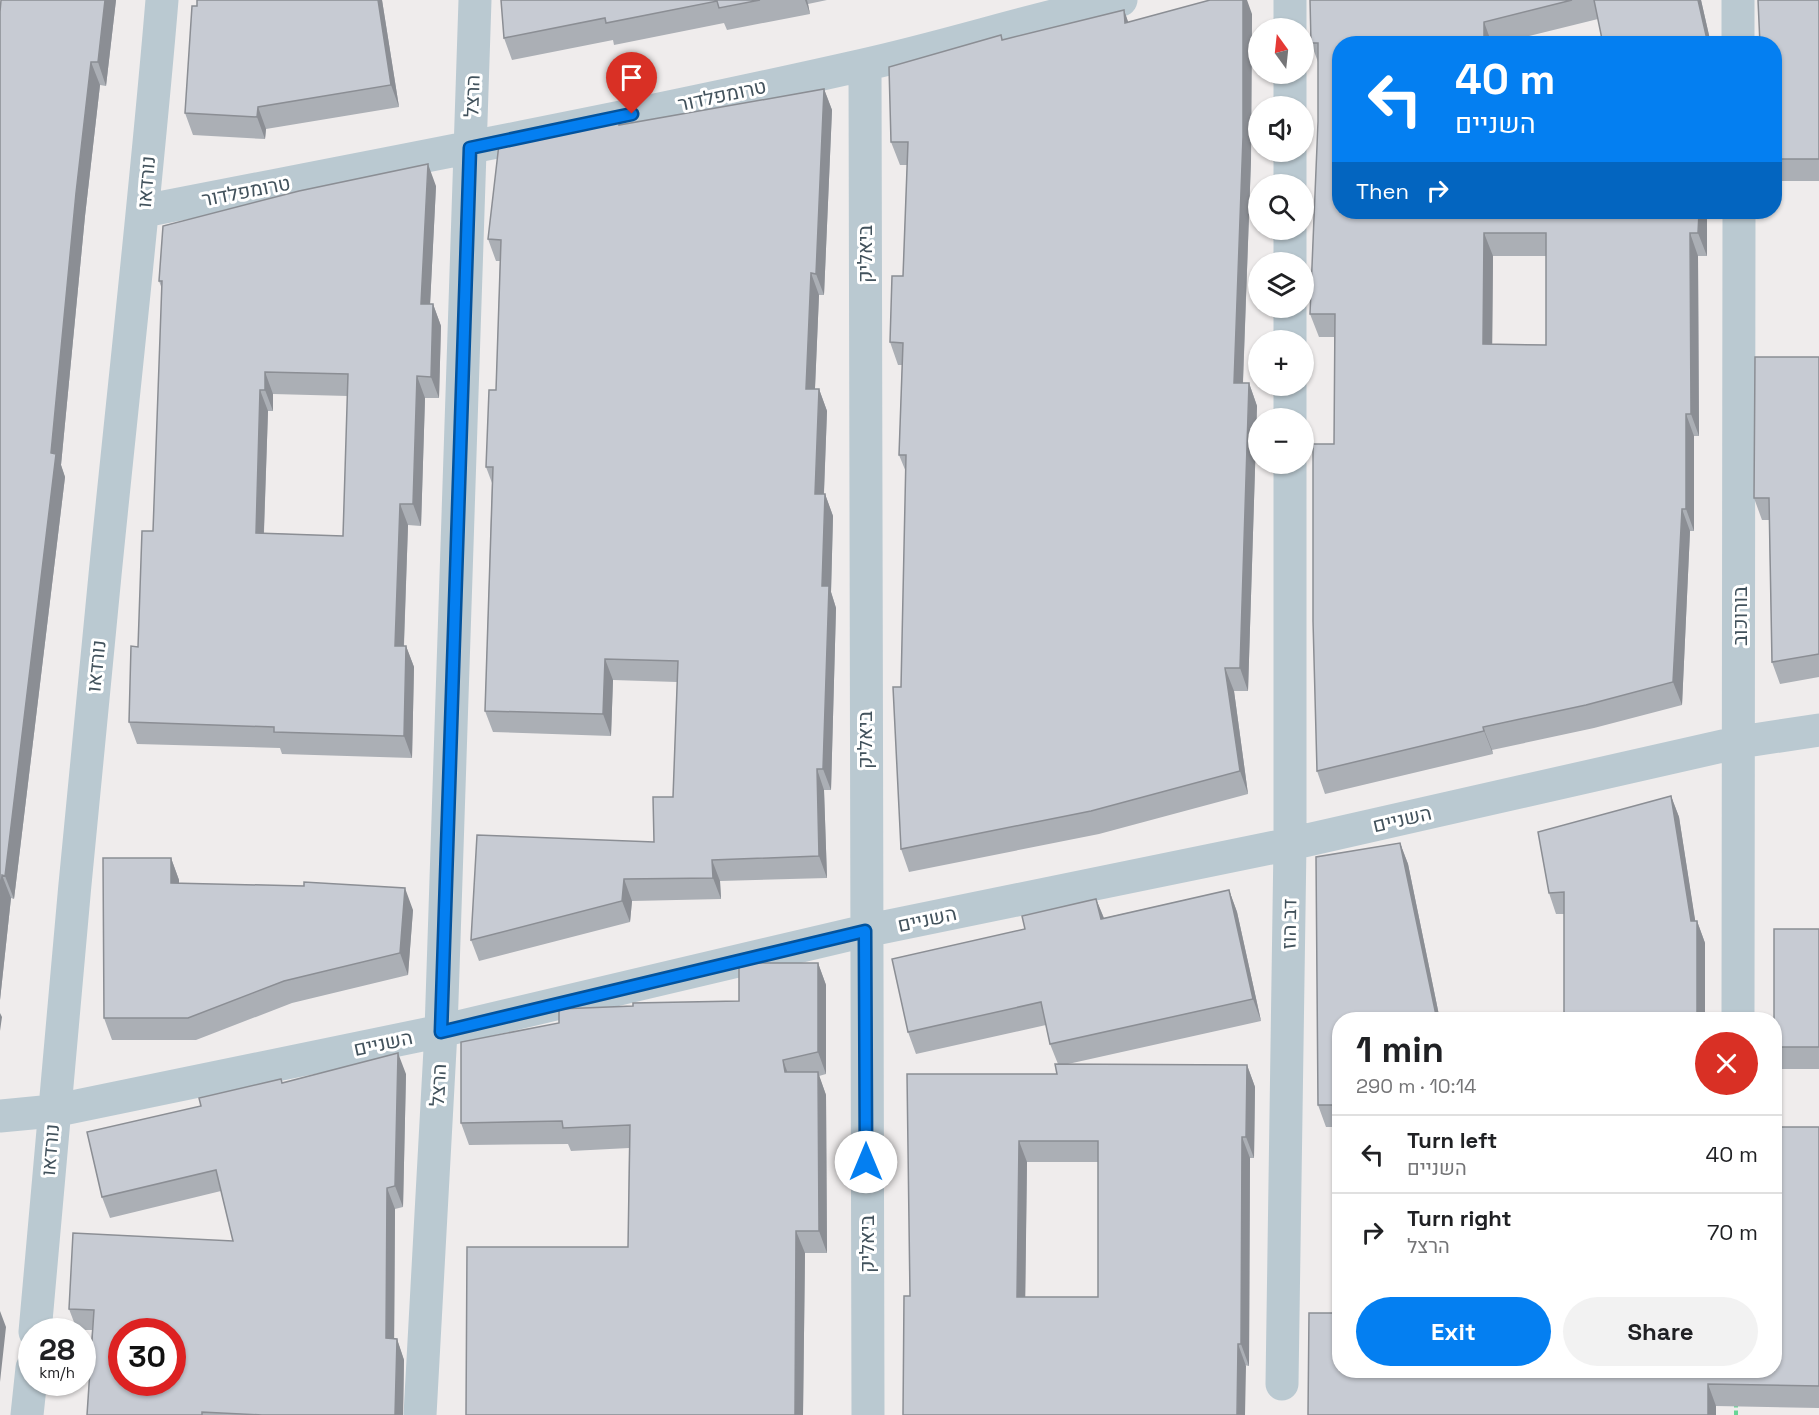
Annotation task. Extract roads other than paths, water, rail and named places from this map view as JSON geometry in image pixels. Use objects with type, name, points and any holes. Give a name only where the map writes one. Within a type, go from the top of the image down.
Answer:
[{"type":"street","name":"נורדאו","points":[[35,1318],[105,573],[144,211],[162,0]]},
{"type":"street","name":"הרצל","points":[[420,1415],[441,1032],[475,0]]},
{"type":"street","name":"טרומפלדור","points":[[144,211],[470,148],[865,65],[1062,6],[1121,0]]},
{"type":"street","points":[[1290,0],[1290,18]]},
{"type":"street","points":[[1738,0],[1738,36]]},
{"type":"street","name":"ביאליק","points":[[865,65],[865,931],[868,1415]]},
{"type":"street","name":"בורוכוב","points":[[1738,1012],[1739,219]]},
{"type":"street","name":"דב הוז","points":[[1282,1384],[1290,844],[1290,474]]},
{"type":"street","name":"השניים","points":[[0,1116],[53,1111],[441,1032],[865,931],[1290,844],[1740,742],[1819,730]]},
{"type":"street","points":[[27,1415],[29,1396]]}]
